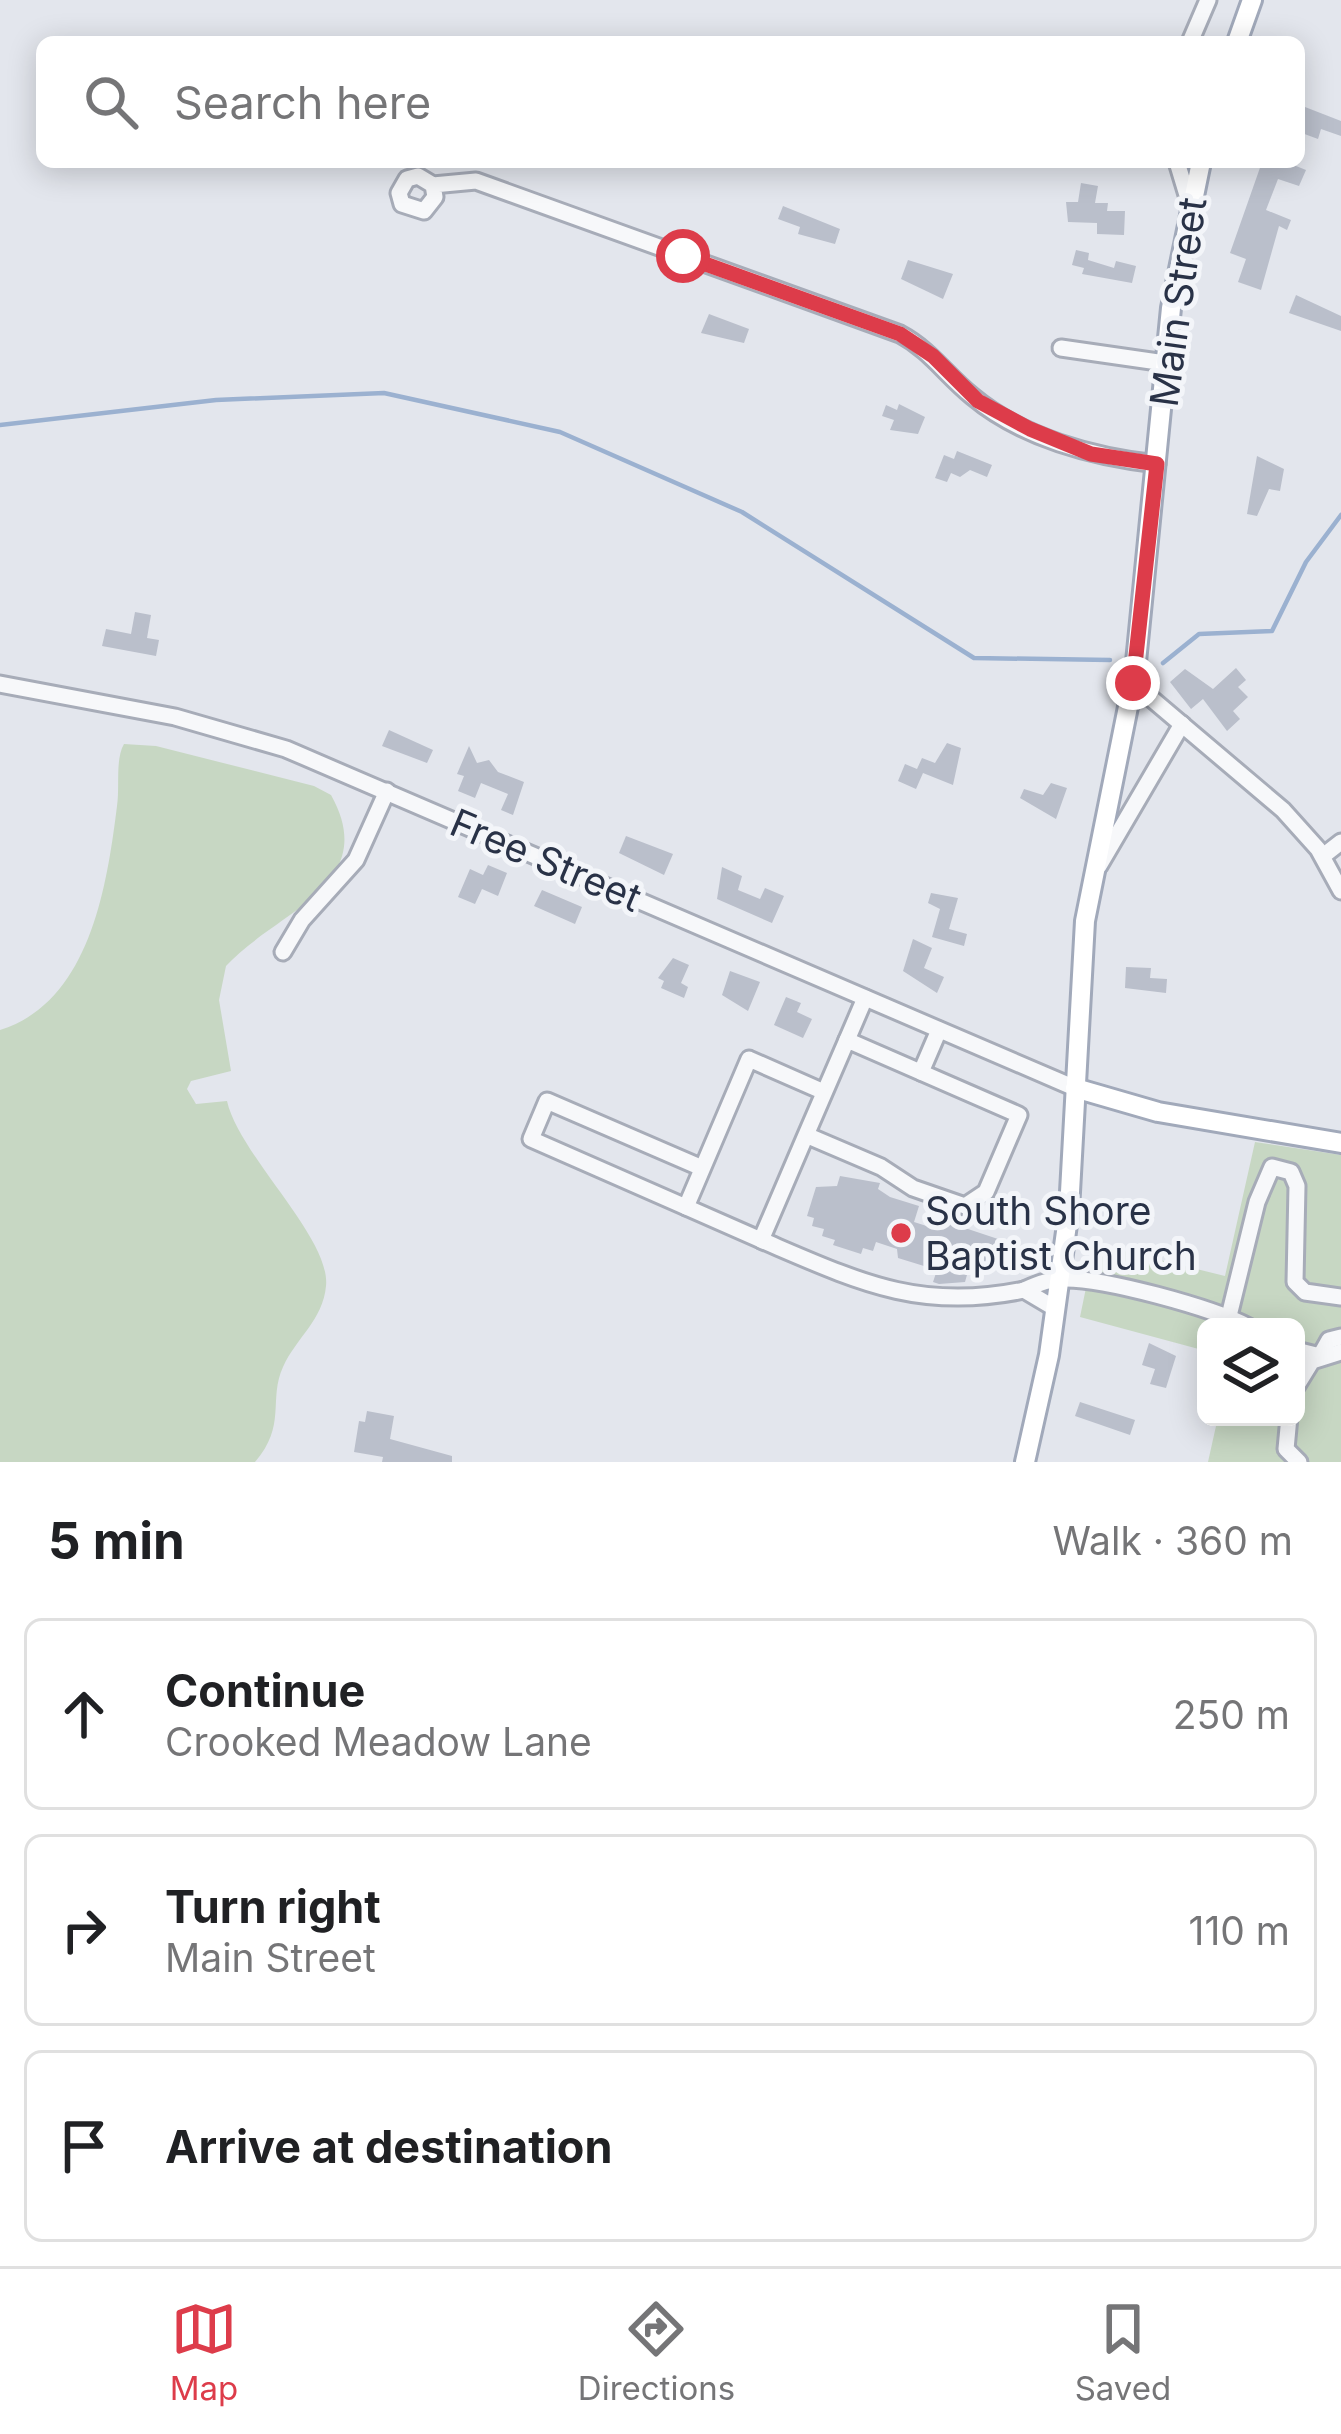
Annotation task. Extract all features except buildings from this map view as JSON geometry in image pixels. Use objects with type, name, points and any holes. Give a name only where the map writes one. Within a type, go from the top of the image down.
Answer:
[{"type":"main road","points":[[1239,36],[1252,0]]},
{"type":"main road","name":"Main Street","points":[[1025,1462],[1060,1278],[1081,952],[1133,683],[1166,363],[1199,168]]},
{"type":"main road","points":[[1075,1088],[1180,1117],[1341,1143]]},
{"type":"street","points":[[1193,36],[1208,0]]},
{"type":"street","points":[[1179,168],[1190,205]]},
{"type":"street","points":[[433,185],[476,181],[900,334],[933,356],[978,401],[1012,421],[1091,454],[1157,464]]},
{"type":"street","points":[[1061,348],[1166,363]]},
{"type":"street","points":[[1133,683],[1283,810],[1322,856],[1341,891]]},
{"type":"street","name":"Free Street","points":[[0,684],[208,725],[387,791],[1075,1088]]},
{"type":"street","name":"Main Street","points":[[1095,872],[1182,724]]},
{"type":"street","points":[[283,952],[302,920],[356,860],[387,791]]},
{"type":"street","points":[[1112,799],[1133,800],[1141,795]]},
{"type":"street","points":[[1322,856],[1341,842]]},
{"type":"street","points":[[761,1240],[865,998]]},
{"type":"street","points":[[921,1072],[939,1030]]},
{"type":"street","points":[[806,1135],[954,1205],[974,1204],[986,1192],[1019,1115],[847,1040]]},
{"type":"street","points":[[686,1207],[749,1059],[824,1092]]},
{"type":"street","points":[[702,1168],[547,1101],[531,1139],[860,1282],[947,1300],[1024,1290],[1060,1278],[1232,1318]]},
{"type":"street","points":[[1228,1316],[1261,1186],[1272,1167],[1291,1172],[1297,1186],[1295,1282],[1305,1292],[1341,1297]]},
{"type":"street","points":[[1024,1290],[1056,1309]]},
{"type":"street","points":[[1305,1370],[1324,1345],[1340,1336]]},
{"type":"street","points":[[1305,1352],[1320,1356]]},
{"type":"street","points":[[1288,1426],[1286,1449],[1299,1462]]},
{"type":"green space","points":[[124,744],[156,746],[314,786],[331,795],[343,826],[343,853],[333,875],[226,966],[219,1000],[231,1071],[191,1081],[187,1089],[196,1104],[227,1101],[248,1146],[300,1221],[324,1266],[324,1298],[283,1367],[271,1436],[255,1462],[0,1462],[0,1030],[30,1016],[55,994],[88,937],[107,871]]},
{"type":"green space","points":[[1255,1142],[1341,1155],[1341,1462],[1208,1462],[1216,1426],[1305,1426],[1305,1318],[1197,1318],[1197,1349],[1080,1317],[1095,1244],[1225,1276]]},
{"type":"waterway","points":[[0,425],[216,400],[384,393],[560,432],[742,512],[974,658],[1110,660]]},
{"type":"waterway","points":[[1163,663],[1199,634],[1272,631],[1306,562],[1341,515]]},
{"type":"place","name":"South Shore Baptist Church","points":[[901,1233]]},
{"type":"route","points":[[683,256],[900,334],[918,343],[978,401],[1030,429],[1091,454],[1157,464],[1133,683]]}]
